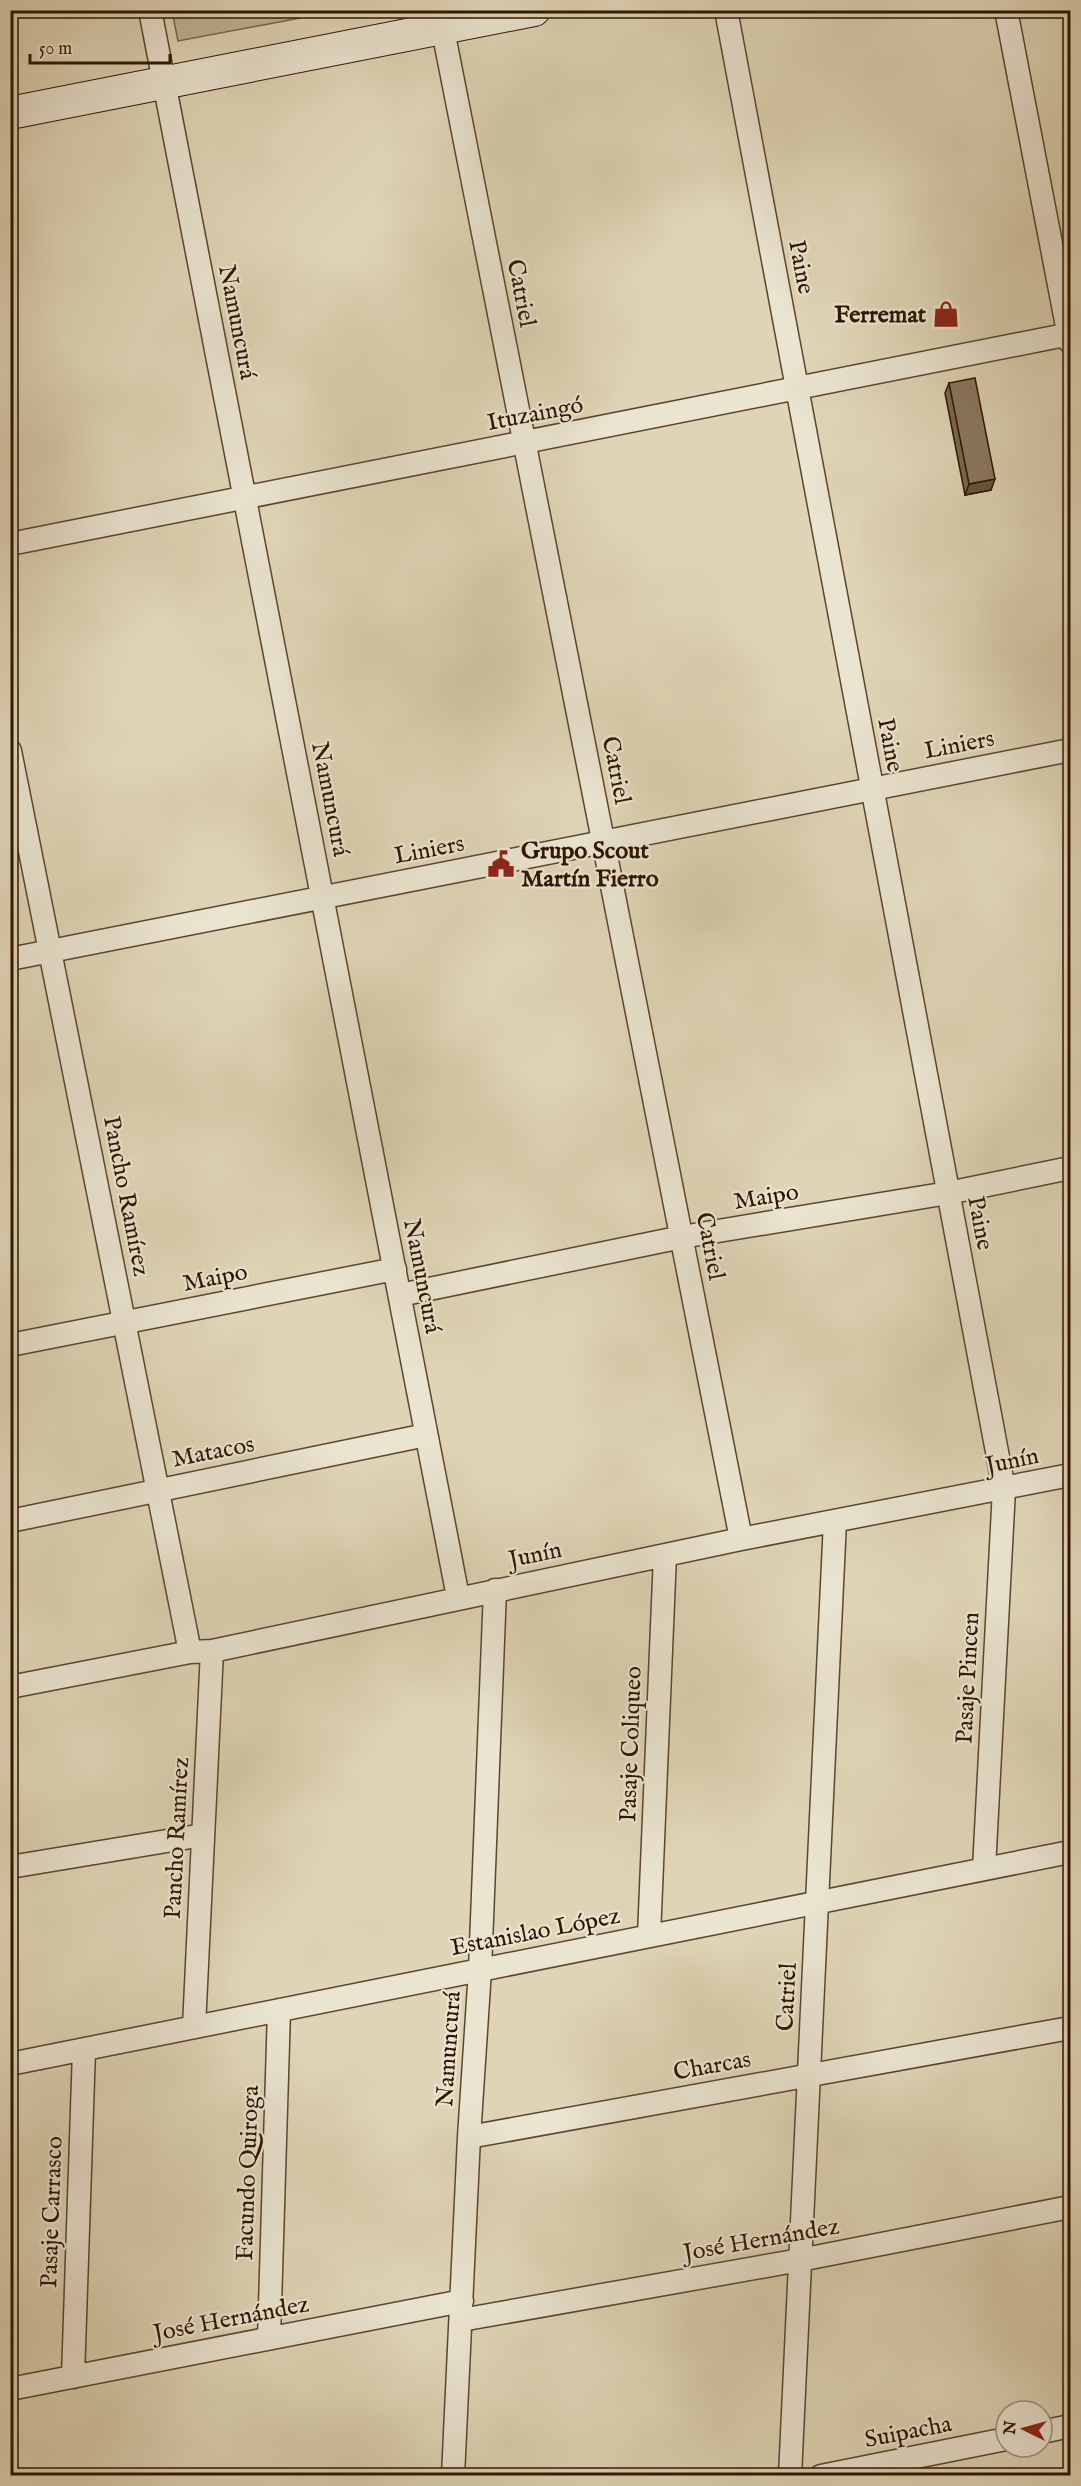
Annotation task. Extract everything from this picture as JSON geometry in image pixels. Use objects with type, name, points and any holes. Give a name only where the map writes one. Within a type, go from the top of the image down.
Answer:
[{"type":"main road","points":[[10,113],[162,74],[437,16],[534,10]]},
{"type":"main road","points":[[10,94],[162,74]]},
{"type":"street","name":"Namuncurá","points":[[150,10],[458,1597]]},
{"type":"street","name":"Paine","points":[[726,10],[1004,1490]]},
{"type":"street","points":[[1006,10],[1070,337]]},
{"type":"street","name":"Catriel","points":[[437,16],[524,442],[741,1539]]},
{"type":"street","name":"Ituzaingó","points":[[10,544],[1070,337]]},
{"type":"street","name":"Liniers","points":[[10,959],[1071,750]]},
{"type":"street","name":"Pancho Ramírez","points":[[10,751],[159,1489],[201,1651],[203,1835],[194,2027]]},
{"type":"street","name":"Maipo","points":[[400,1294],[682,1237],[948,1193],[1071,1168]]},
{"type":"street","name":"Maipo","points":[[10,1345],[395,1269]]},
{"type":"street","name":"Matacos","points":[[10,1521],[426,1436]]},
{"type":"street","name":"Junín","points":[[10,1687],[201,1651],[741,1539],[1004,1490],[1071,1475]]},
{"type":"street","name":"Pasaje Pincen","points":[[984,1869],[1004,1490]]},
{"type":"street","name":"Catriel","points":[[790,2475],[835,1521]]},
{"type":"street","name":"Pasaje Coliqueo","points":[[649,1936],[665,1555]]},
{"type":"street","name":"Namuncurá","points":[[453,2475],[469,2137],[480,1970],[495,1590]]},
{"type":"street","points":[[10,1867],[203,1835]]},
{"type":"street","name":"Estanislao López","points":[[10,2064],[1071,1852]]},
{"type":"street","name":"Facundo Quiroga","points":[[269,2338],[279,2010]]},
{"type":"street","name":"Charcas","points":[[469,2137],[1071,2028]]},
{"type":"street","name":"Pasaje Carrasco","points":[[73,2377],[84,2050]]},
{"type":"street","name":"José Hernández","points":[[10,2389],[269,2338],[800,2260],[1071,2207]]},
{"type":"street","points":[[1054,2430],[1071,2426]]},
{"type":"street","name":"Suipacha","points":[[821,2475],[994,2441]]},
{"type":"shaded area","points":[[172,10],[337,11],[178,41]]},
{"type":"building","points":[[975,378],[995,479],[969,484],[949,383]]},
{"type":"place","name":"Ferremat","points":[[946,314]]},
{"type":"place","name":"Grupo Scout Martín Fierro","points":[[501,864]]}]
